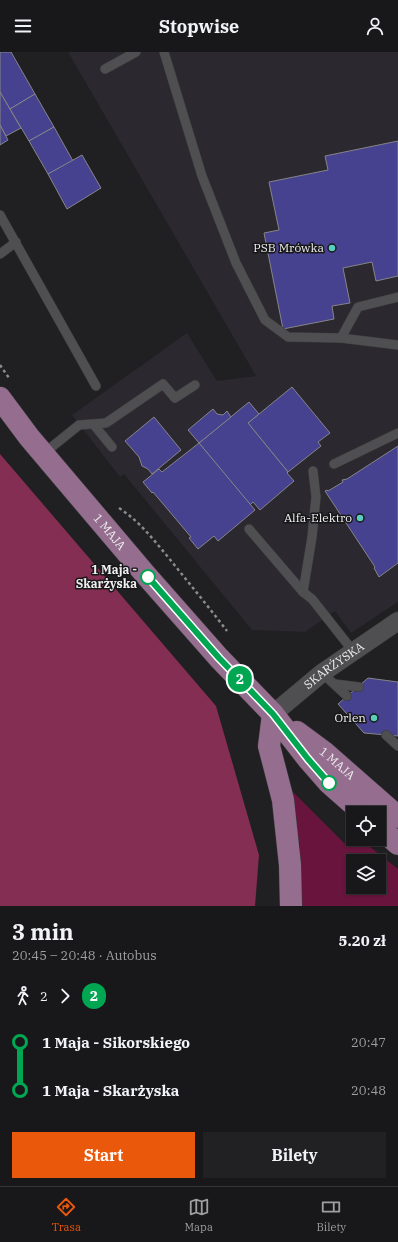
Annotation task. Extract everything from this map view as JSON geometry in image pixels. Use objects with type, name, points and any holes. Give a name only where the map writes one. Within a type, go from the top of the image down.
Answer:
[{"type":"main road","name":"1 MAJA","points":[[0,398],[43,454],[145,574],[219,658],[273,714],[308,759],[325,778],[355,806]]},
{"type":"main road","name":"1 MAJA","points":[[273,714],[324,752],[391,831]]},
{"type":"main road","points":[[273,714],[269,746],[283,800],[290,865],[291,906]]},
{"type":"street","name":"SKARŻYSKA","points":[[273,714],[328,678],[353,651],[398,621]]},
{"type":"lane","points":[[105,69],[136,52]]},
{"type":"lane","points":[[164,52],[202,176],[236,263],[265,320],[288,337],[341,338],[398,345]]},
{"type":"lane","points":[[0,215],[96,386]]},
{"type":"lane","points":[[0,254],[16,242]]},
{"type":"lane","points":[[341,338],[358,307],[398,297]]},
{"type":"lane","points":[[43,454],[79,425],[106,423],[163,384],[175,398],[195,385]]},
{"type":"lane","points":[[94,425],[112,447]]},
{"type":"lane","points":[[334,464],[398,433]]},
{"type":"lane","points":[[303,592],[314,521],[316,497],[314,471]]},
{"type":"lane","points":[[249,528],[303,592],[312,599],[353,651]]},
{"type":"lane","points":[[328,678],[358,686]]},
{"type":"lane","points":[[328,678],[347,696]]},
{"type":"lane","points":[[386,735],[398,746]]},
{"type":"path","points":[[147,532],[231,637]]},
{"type":"shaded area","points":[[68,52],[398,52],[398,602],[351,633],[335,611],[305,632],[252,630],[124,474],[120,477],[72,415],[187,333],[217,381],[256,376]]},
{"type":"shaded area","points":[[0,454],[216,706],[259,855],[255,906],[0,906]]},
{"type":"shaded area","points":[[288,787],[346,846],[369,846],[379,854],[346,854],[346,894],[386,894],[386,860],[398,869],[398,906],[299,906],[300,846]]},
{"type":"building","points":[[0,52],[11,52],[35,94],[10,109],[0,92]]},
{"type":"building","points":[[0,92],[21,128],[6,136],[0,125]]},
{"type":"building","points":[[35,94],[54,127],[29,141],[10,109]]},
{"type":"building","points":[[0,125],[8,140],[0,145]]},
{"type":"building","points":[[54,127],[73,161],[48,174],[29,141]]},
{"type":"building","name":"PSB Mrówka","points":[[398,141],[398,276],[376,281],[372,262],[343,268],[350,303],[332,306],[334,319],[283,329],[264,233],[279,230],[269,182],[328,170],[325,156]]},
{"type":"building","points":[[82,155],[101,188],[67,209],[48,174]]},
{"type":"building","points":[[292,387],[330,433],[318,442],[321,446],[288,472],[248,423]]},
{"type":"building","points":[[249,402],[259,414],[248,423],[294,481],[260,510],[253,502],[250,505],[199,443]]},
{"type":"building","points":[[213,409],[217,414],[223,415],[227,411],[231,417],[199,443],[188,430]]},
{"type":"building","points":[[154,417],[181,450],[152,474],[148,469],[142,466],[139,457],[125,441]]},
{"type":"building","points":[[199,443],[255,510],[218,541],[214,536],[198,549],[189,538],[191,537],[143,482],[159,469],[162,472]]},
{"type":"building","points":[[398,446],[398,563],[379,577],[374,568],[375,567],[325,491],[328,491],[343,482],[342,480],[347,479]]},
{"type":"building","name":"Orlen","points":[[368,678],[398,682],[398,736],[364,733],[338,704]]},
{"type":"bus line","name":"2","points":[[148,577],[219,658],[273,714],[329,783]]},
{"type":"place","name":"PSB Mrówka","points":[[332,248]]},
{"type":"place","name":"Alfa-Elektro","points":[[360,518]]},
{"type":"place","name":"1 Maja - Skarżyska","points":[[148,577]]},
{"type":"place","name":"Orlen","points":[[374,718]]}]
